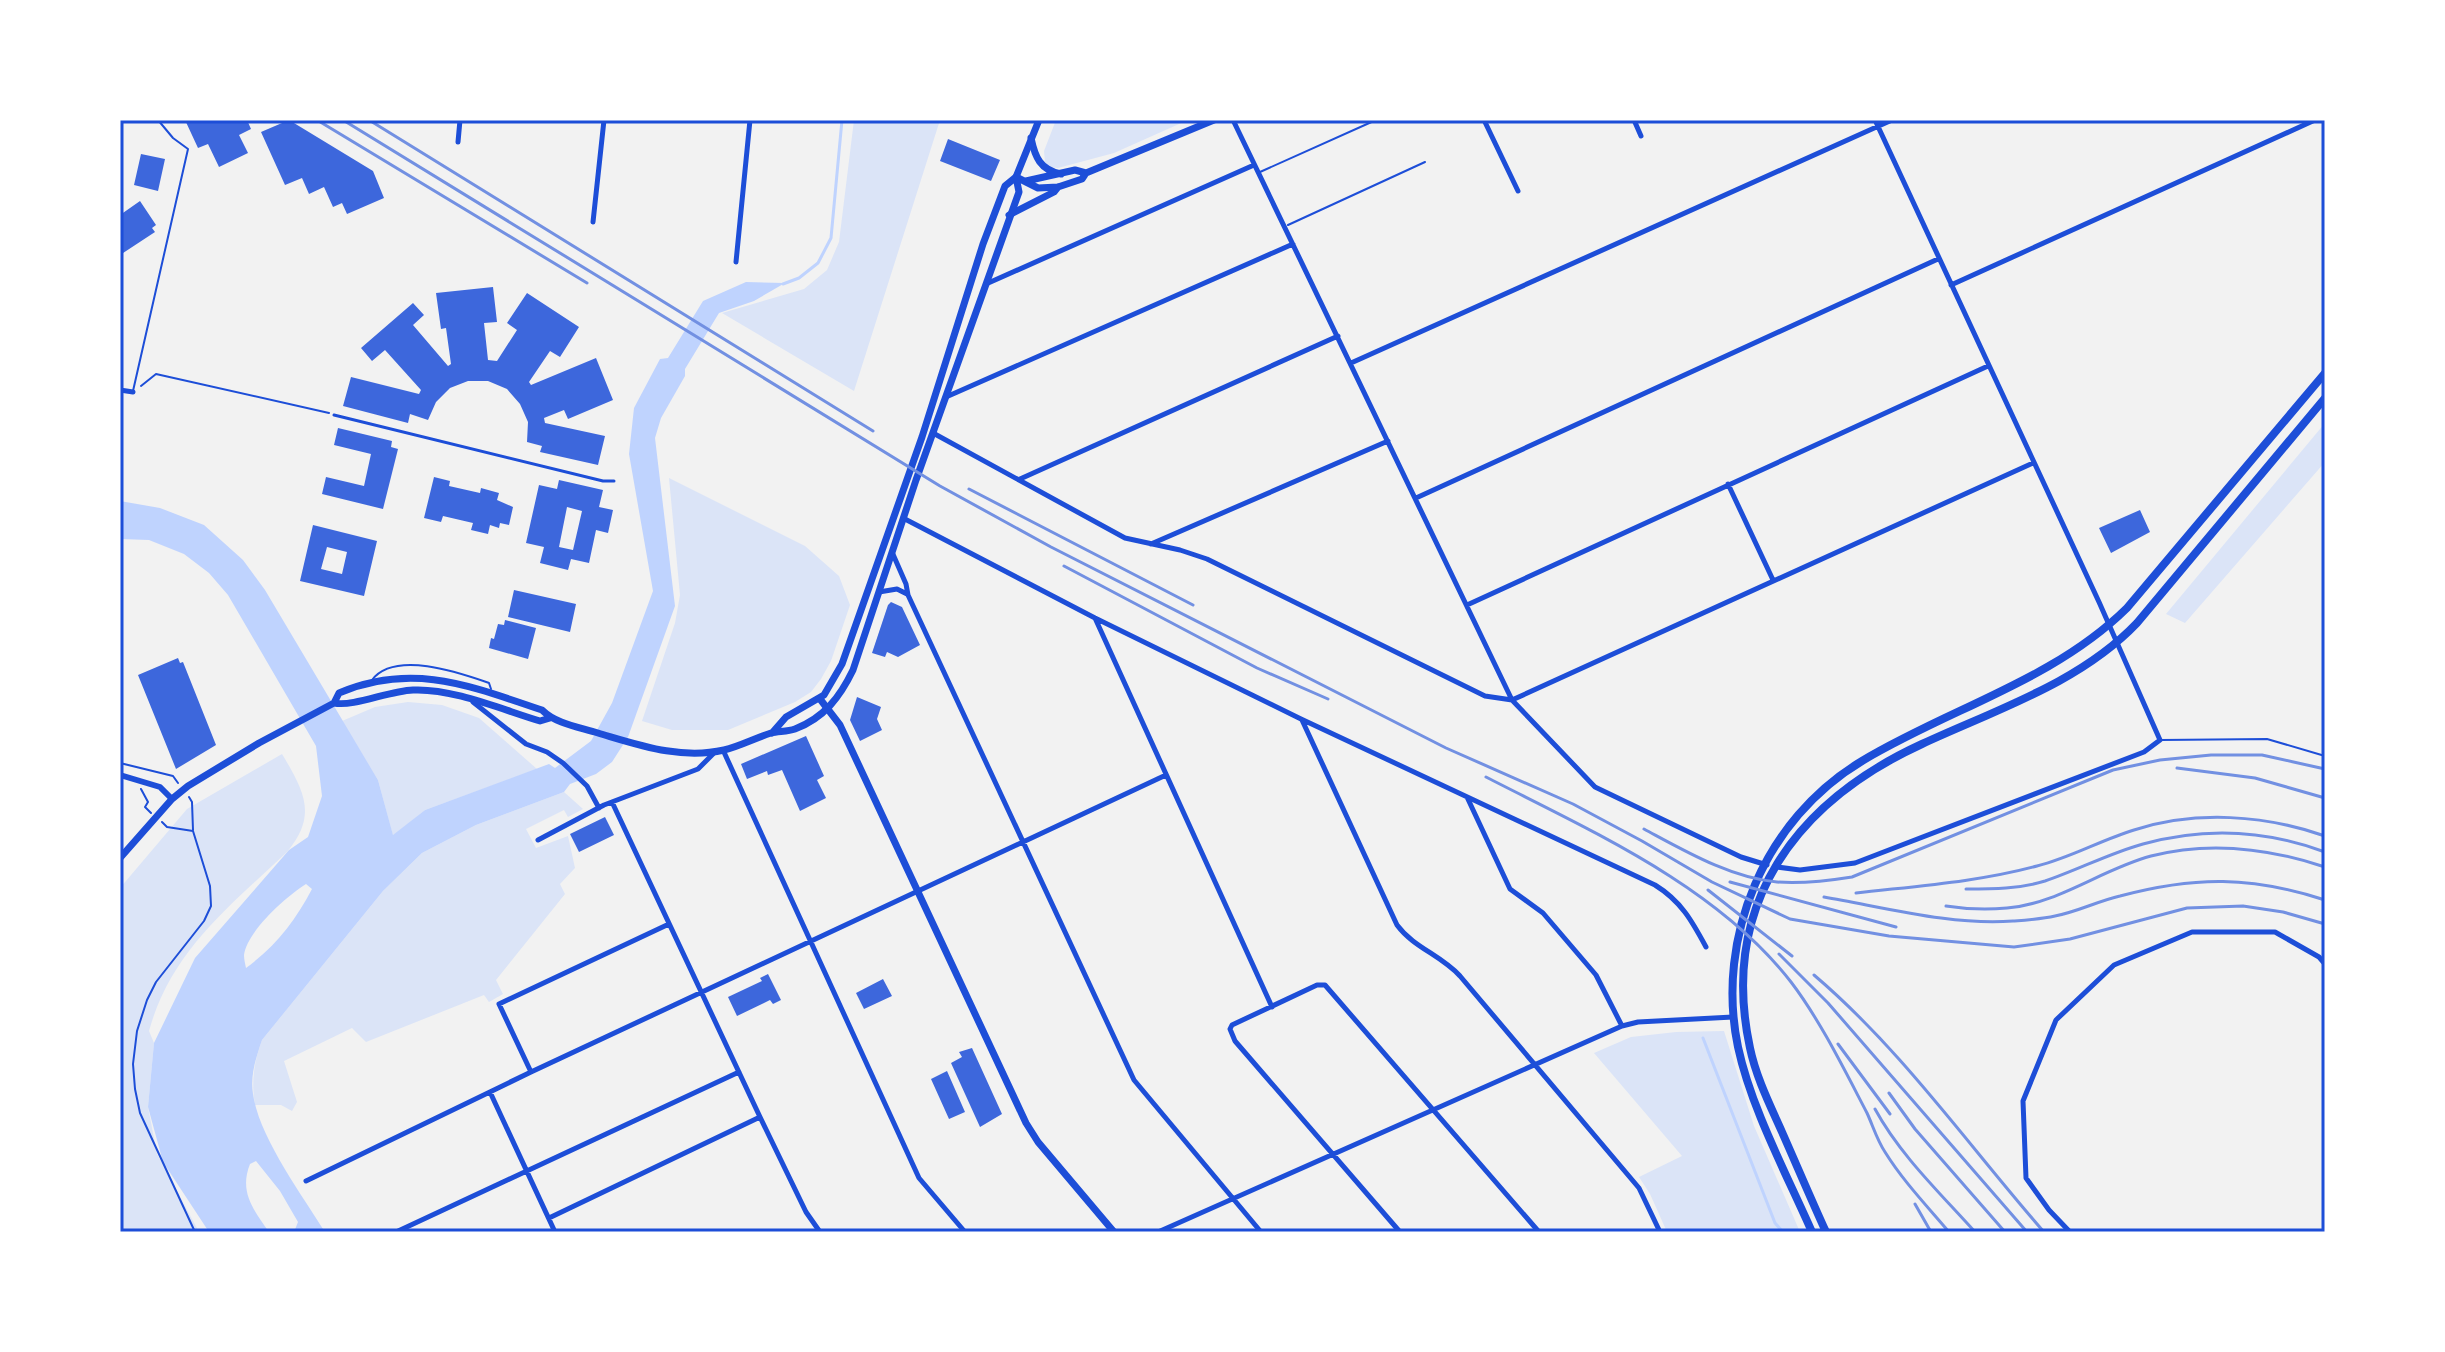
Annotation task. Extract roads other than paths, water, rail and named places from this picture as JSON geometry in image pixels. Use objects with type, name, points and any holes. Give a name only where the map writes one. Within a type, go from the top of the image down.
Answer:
[{"type":"highway","points":[[1812,1232],[1747,1079],[1733,1017],[1734,960],[1741,924],[1752,890],[1785,831],[1829,784],[1862,761],[2056,664],[2109,626],[2325,373]]},
{"type":"highway","points":[[1826,1232],[1754,1065],[1745,1017],[1745,963],[1751,926],[1763,892],[1793,837],[1834,796],[1867,772],[2069,674],[2117,642],[2137,623],[2325,398]]},
{"type":"main road","points":[[120,858],[172,799],[210,771],[334,703],[339,693],[371,681],[426,677],[542,710],[550,718],[588,730],[676,753],[719,751],[772,733],[792,731],[829,709],[853,670],[908,505],[983,244],[1005,186],[1016,177],[1039,120]]},
{"type":"main road","points":[[1016,177],[1035,188],[1058,187],[1214,120]]},
{"type":"main road","points":[[1031,138],[1041,164],[1051,172],[1063,174]]},
{"type":"main road","points":[[1026,181],[1075,170],[1086,173]]},
{"type":"main road","points":[[772,733],[786,717],[820,699],[842,664],[900,500],[945,398],[1019,192],[1016,177]]},
{"type":"main road","points":[[1009,215],[1058,187]]},
{"type":"main road","points":[[334,703],[346,705],[374,696],[412,690],[442,693],[540,721],[550,718]]},
{"type":"main road","points":[[820,699],[840,725],[1026,1123],[1038,1142],[1114,1232]]},
{"type":"street","points":[[458,142],[460,120]]},
{"type":"street","points":[[593,222],[604,120]]},
{"type":"street","points":[[736,262],[750,120]]},
{"type":"street","points":[[1233,120],[1512,700],[1595,787],[1741,857],[1771,867],[1800,870],[1855,863],[1886,853],[2144,752],[2160,740],[1877,123]]},
{"type":"street","points":[[1484,120],[1518,191]]},
{"type":"street","points":[[1634,120],[1641,136]]},
{"type":"street","points":[[1351,363],[1877,123],[1892,120]]},
{"type":"street","points":[[1951,285],[2315,120]]},
{"type":"street","points":[[985,285],[1254,165]]},
{"type":"street","points":[[945,398],[1293,244]]},
{"type":"street","points":[[1416,498],[1939,259]]},
{"type":"street","points":[[1019,480],[1338,336]]},
{"type":"street","points":[[1467,605],[1988,366]]},
{"type":"street","points":[[120,390],[133,392]]},
{"type":"street","points":[[334,415],[603,481],[614,481]]},
{"type":"street","points":[[928,437],[1019,480],[1125,538],[1207,559],[1485,696],[1501,700],[1512,700],[2033,463]]},
{"type":"street","points":[[1150,545],[1388,441]]},
{"type":"street","points":[[1728,484],[1773,580]]},
{"type":"street","points":[[903,518],[1095,618],[1672,896],[1691,918],[1706,947]]},
{"type":"street","points":[[892,552],[908,595],[1134,1080],[1261,1232]]},
{"type":"street","points":[[879,592],[897,589],[908,595]]},
{"type":"street","points":[[1095,618],[1272,1007]]},
{"type":"street","points":[[472,701],[526,744],[547,752],[563,763],[587,786],[599,808]]},
{"type":"street","points":[[1301,719],[1392,917],[1409,940],[1450,965],[1639,1188],[1660,1232]]},
{"type":"street","points":[[538,840],[612,802],[698,769],[719,751],[919,1178],[965,1232]]},
{"type":"street","points":[[120,775],[160,787],[172,799]]},
{"type":"street","points":[[306,1181],[531,1072],[1166,775]]},
{"type":"street","points":[[1467,797],[1510,889],[1543,913],[1596,975],[1622,1026]]},
{"type":"street","points":[[612,802],[760,1117],[806,1212],[820,1232]]},
{"type":"street","points":[[531,1072],[499,1004],[669,924]]},
{"type":"street","points":[[2070,1232],[2026,1178],[2023,1101],[2056,1020],[2114,965],[2192,932],[2275,932],[2319,957],[2325,964]]},
{"type":"street","points":[[1400,1232],[1235,1041],[1230,1029],[1232,1025],[1322,985],[1331,991],[1539,1232]]},
{"type":"street","points":[[1158,1232],[1622,1026],[1638,1022],[1733,1017]]},
{"type":"street","points":[[396,1232],[739,1072]]},
{"type":"street","points":[[490,1092],[555,1232]]},
{"type":"street","points":[[549,1218],[760,1117]]},
{"type":"lane","points":[[133,392],[188,149],[173,138],[158,120]]},
{"type":"lane","points":[[1258,173],[1376,120]]},
{"type":"lane","points":[[1285,226],[1425,162]]},
{"type":"lane","points":[[2160,740],[2267,739],[2325,756]]},
{"type":"water","points":[[746,282],[785,283],[754,301],[719,313],[685,369],[685,376],[661,418],[655,438],[675,606],[628,737],[612,762],[596,774],[570,784],[564,792],[476,825],[422,853],[383,891],[262,1040],[252,1080],[257,1111],[272,1147],[325,1232],[294,1232],[298,1222],[280,1191],[256,1161],[250,1164],[247,1174],[247,1192],[253,1208],[269,1232],[209,1232],[163,1162],[148,1107],[154,1043],[195,958],[289,850],[308,837],[322,796],[316,746],[228,595],[209,573],[184,554],[149,540],[120,539],[120,501],[160,508],[204,525],[243,560],[265,590],[378,780],[393,835],[425,810],[549,764],[555,768],[591,741],[612,703],[653,591],[629,454],[634,408],[660,359],[668,358],[703,301]],"holes":[[[306,884],[312,889],[284,932],[246,968],[244,955],[260,925]]]},
{"type":"waterway","points":[[783,284],[799,278],[818,263],[831,238],[842,120]]},
{"type":"waterway","points":[[1703,1038],[1775,1223],[1783,1232]]},
{"type":"railway","points":[[317,120],[587,283]]},
{"type":"railway","points":[[343,120],[940,486],[1051,547],[1446,748],[1573,804],[1712,882],[1790,919],[1889,936],[2014,947],[2070,939],[2187,908],[2243,906],[2283,912],[2325,924]]},
{"type":"railway","points":[[369,120],[873,431]]},
{"type":"railway","points":[[969,489],[1193,605]]},
{"type":"railway","points":[[1064,566],[1257,668],[1328,699]]},
{"type":"railway","points":[[1644,829],[1709,862],[1743,875],[1777,882],[1815,882],[1852,877],[2113,770],[2160,760],[2211,755],[2262,755],[2325,769]]},
{"type":"railway","points":[[2177,768],[2255,778],[2325,798]]},
{"type":"railway","points":[[1486,777],[1650,864],[1690,889],[1761,948],[1791,982],[1812,1013],[1892,1163],[1949,1232]]},
{"type":"railway","points":[[1856,893],[1947,883],[2015,871],[2049,863],[2134,830],[2182,820],[2255,820],[2279,823],[2325,836]]},
{"type":"railway","points":[[1966,889],[2035,884],[2131,848],[2189,835],[2258,835],[2325,852]]},
{"type":"railway","points":[[1946,906],[1984,909],[2026,905],[2133,862],[2173,851],[2217,848],[2260,851],[2325,867]]},
{"type":"railway","points":[[1730,882],[1896,927]]},
{"type":"railway","points":[[1824,897],[1918,915],[1990,922],[2050,917],[2147,889],[2198,882],[2272,886],[2325,900]]},
{"type":"railway","points":[[1708,890],[1792,956]]},
{"type":"railway","points":[[1779,954],[1828,1003],[2027,1232]]},
{"type":"railway","points":[[1814,975],[1905,1066],[2044,1232]]},
{"type":"railway","points":[[1838,1044],[1890,1114]]},
{"type":"railway","points":[[1889,1093],[1915,1129],[2005,1232]]},
{"type":"railway","points":[[1875,1109],[1908,1158],[1975,1232]]},
{"type":"railway","points":[[1915,1204],[1931,1232]]}]
